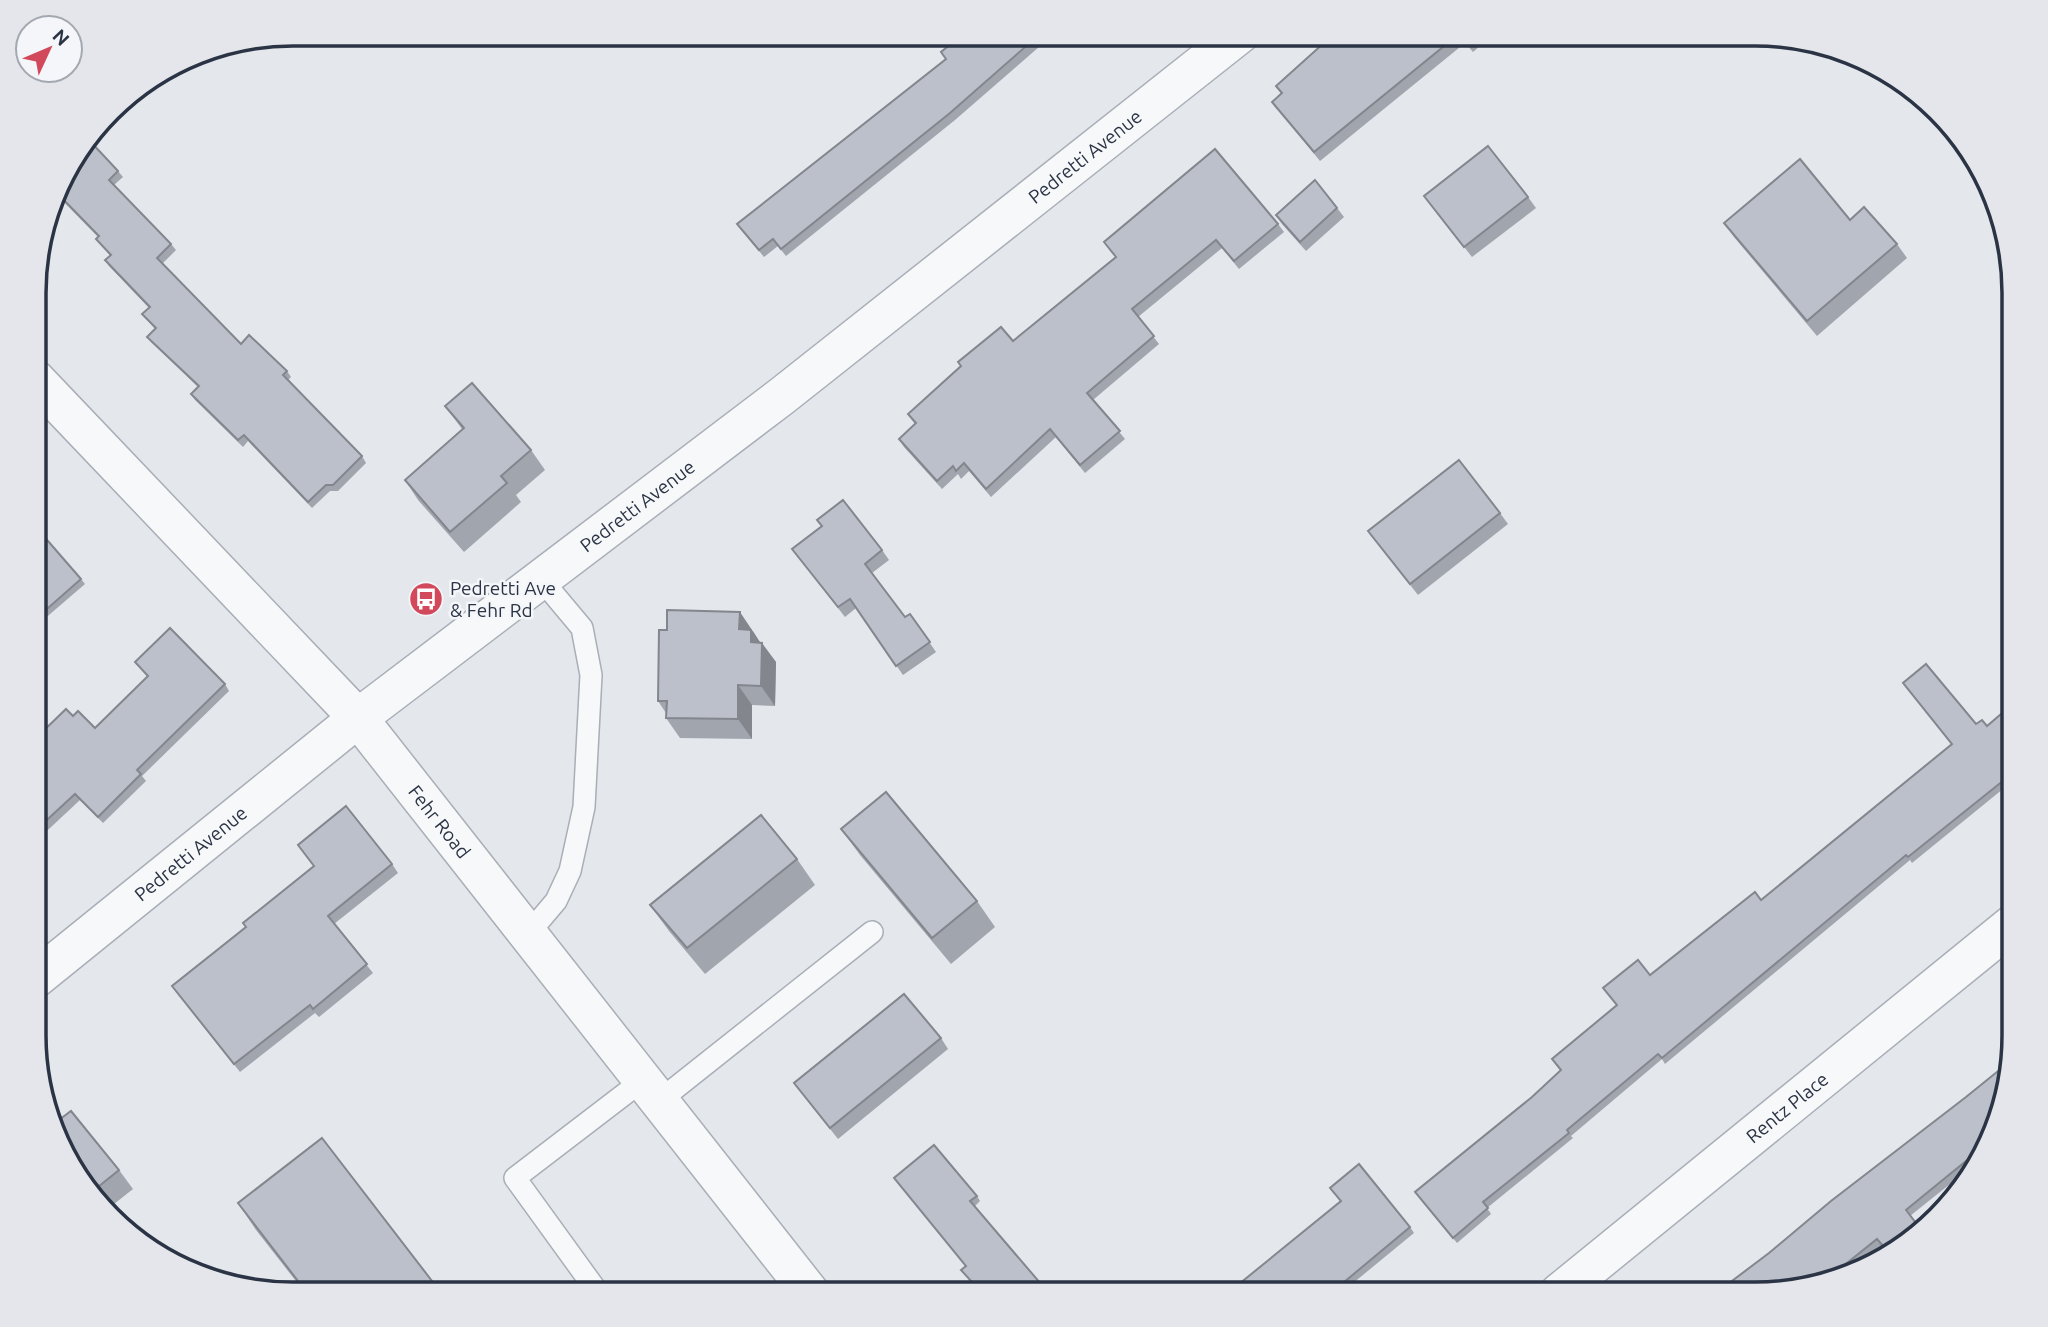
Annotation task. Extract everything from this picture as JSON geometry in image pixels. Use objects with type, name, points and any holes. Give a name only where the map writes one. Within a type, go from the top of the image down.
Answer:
[{"type":"street","name":"Pedretti Avenue","points":[[46,970],[358,718],[782,397],[1225,46]]},
{"type":"street","name":"Fehr Road","points":[[46,391],[358,718],[801,1282]]},
{"type":"street","name":"Rentz Place","points":[[1574,1281],[2002,933]]},
{"type":"lane","points":[[528,934],[556,901],[570,871],[583,807],[591,675],[582,628],[541,579]]},
{"type":"lane","points":[[590,1282],[514,1178],[651,1091],[872,932]]},
{"type":"building","points":[[948,46],[1026,46],[950,113],[781,249],[773,239],[759,250],[737,224],[946,59],[941,52]]},
{"type":"building","points":[[1321,46],[1444,46],[1314,152],[1272,102],[1282,93],[1276,86]]},
{"type":"building","points":[[94,146],[118,171],[109,180],[171,244],[157,258],[241,344],[249,335],[287,371],[283,375],[362,456],[333,485],[326,485],[308,502],[244,435],[238,440],[191,394],[199,386],[147,337],[156,328],[142,314],[150,307],[105,260],[111,255],[96,239],[99,236],[63,200]]},
{"type":"building","points":[[1488,146],[1528,197],[1464,247],[1424,196]]},
{"type":"building","points":[[1215,149],[1278,224],[1234,261],[1216,240],[1132,309],[1154,336],[1087,393],[1120,431],[1080,465],[1050,429],[986,489],[964,463],[956,471],[953,466],[937,481],[899,439],[916,423],[908,414],[961,366],[958,362],[1001,327],[1013,341],[1116,257],[1104,242]]},
{"type":"building","points":[[1800,159],[1850,220],[1864,207],[1897,244],[1807,321],[1724,223]]},
{"type":"building","points":[[1315,180],[1337,208],[1300,242],[1276,215]]},
{"type":"building","points":[[472,383],[531,450],[501,476],[507,483],[450,532],[405,480],[464,428],[445,406]]},
{"type":"building","points":[[1459,460],[1500,513],[1410,584],[1368,531]]},
{"type":"building","points":[[843,500],[882,550],[865,564],[905,617],[910,614],[930,642],[896,666],[850,599],[838,607],[792,549],[822,526],[817,520]]},
{"type":"building","points":[[46,539],[81,579],[46,610]]},
{"type":"building","points":[[667,610],[740,612],[739,629],[751,630],[751,642],[762,643],[761,686],[738,685],[738,719],[666,718],[667,701],[658,701],[659,630],[667,630]]},
{"type":"building","points":[[170,628],[225,684],[137,770],[141,774],[98,817],[75,794],[46,821],[46,728],[66,709],[73,716],[78,711],[95,728],[148,676],[135,662]]},
{"type":"building","points":[[1926,664],[1976,724],[1982,720],[1987,726],[2002,713],[2002,782],[1908,857],[1906,855],[1662,1058],[1658,1054],[1567,1130],[1569,1133],[1483,1202],[1488,1208],[1453,1238],[1415,1192],[1532,1097],[1561,1070],[1552,1059],[1617,1005],[1603,988],[1638,960],[1650,975],[1755,892],[1761,900],[1952,744],[1903,683]]},
{"type":"building","points":[[886,792],[977,901],[932,938],[841,829]]},
{"type":"building","points":[[346,806],[392,864],[328,916],[367,964],[313,1009],[310,1005],[234,1064],[172,986],[246,927],[243,923],[314,866],[298,845]]},
{"type":"building","points":[[761,815],[797,859],[687,948],[650,905]]},
{"type":"building","points":[[904,994],[941,1038],[830,1128],[794,1083]]},
{"type":"building","points":[[2000,1070],[1984,1129],[1968,1159],[1906,1210],[1915,1222],[1906,1230],[1883,1246],[1877,1239],[1845,1265],[1819,1273],[1771,1281],[1732,1281],[1831,1201]]},
{"type":"building","points":[[71,1111],[119,1170],[98,1187],[71,1144],[61,1119]]},
{"type":"building","points":[[322,1138],[433,1282],[299,1282],[238,1203]]},
{"type":"building","points":[[934,1145],[977,1196],[970,1201],[1039,1281],[972,1282],[961,1270],[966,1266],[894,1178]]},
{"type":"building","points":[[1359,1164],[1410,1227],[1345,1281],[1242,1281],[1341,1201],[1330,1188]]},
{"type":"place","name":"Pedretti Ave & Fehr Rd","points":[[426,599]]}]
